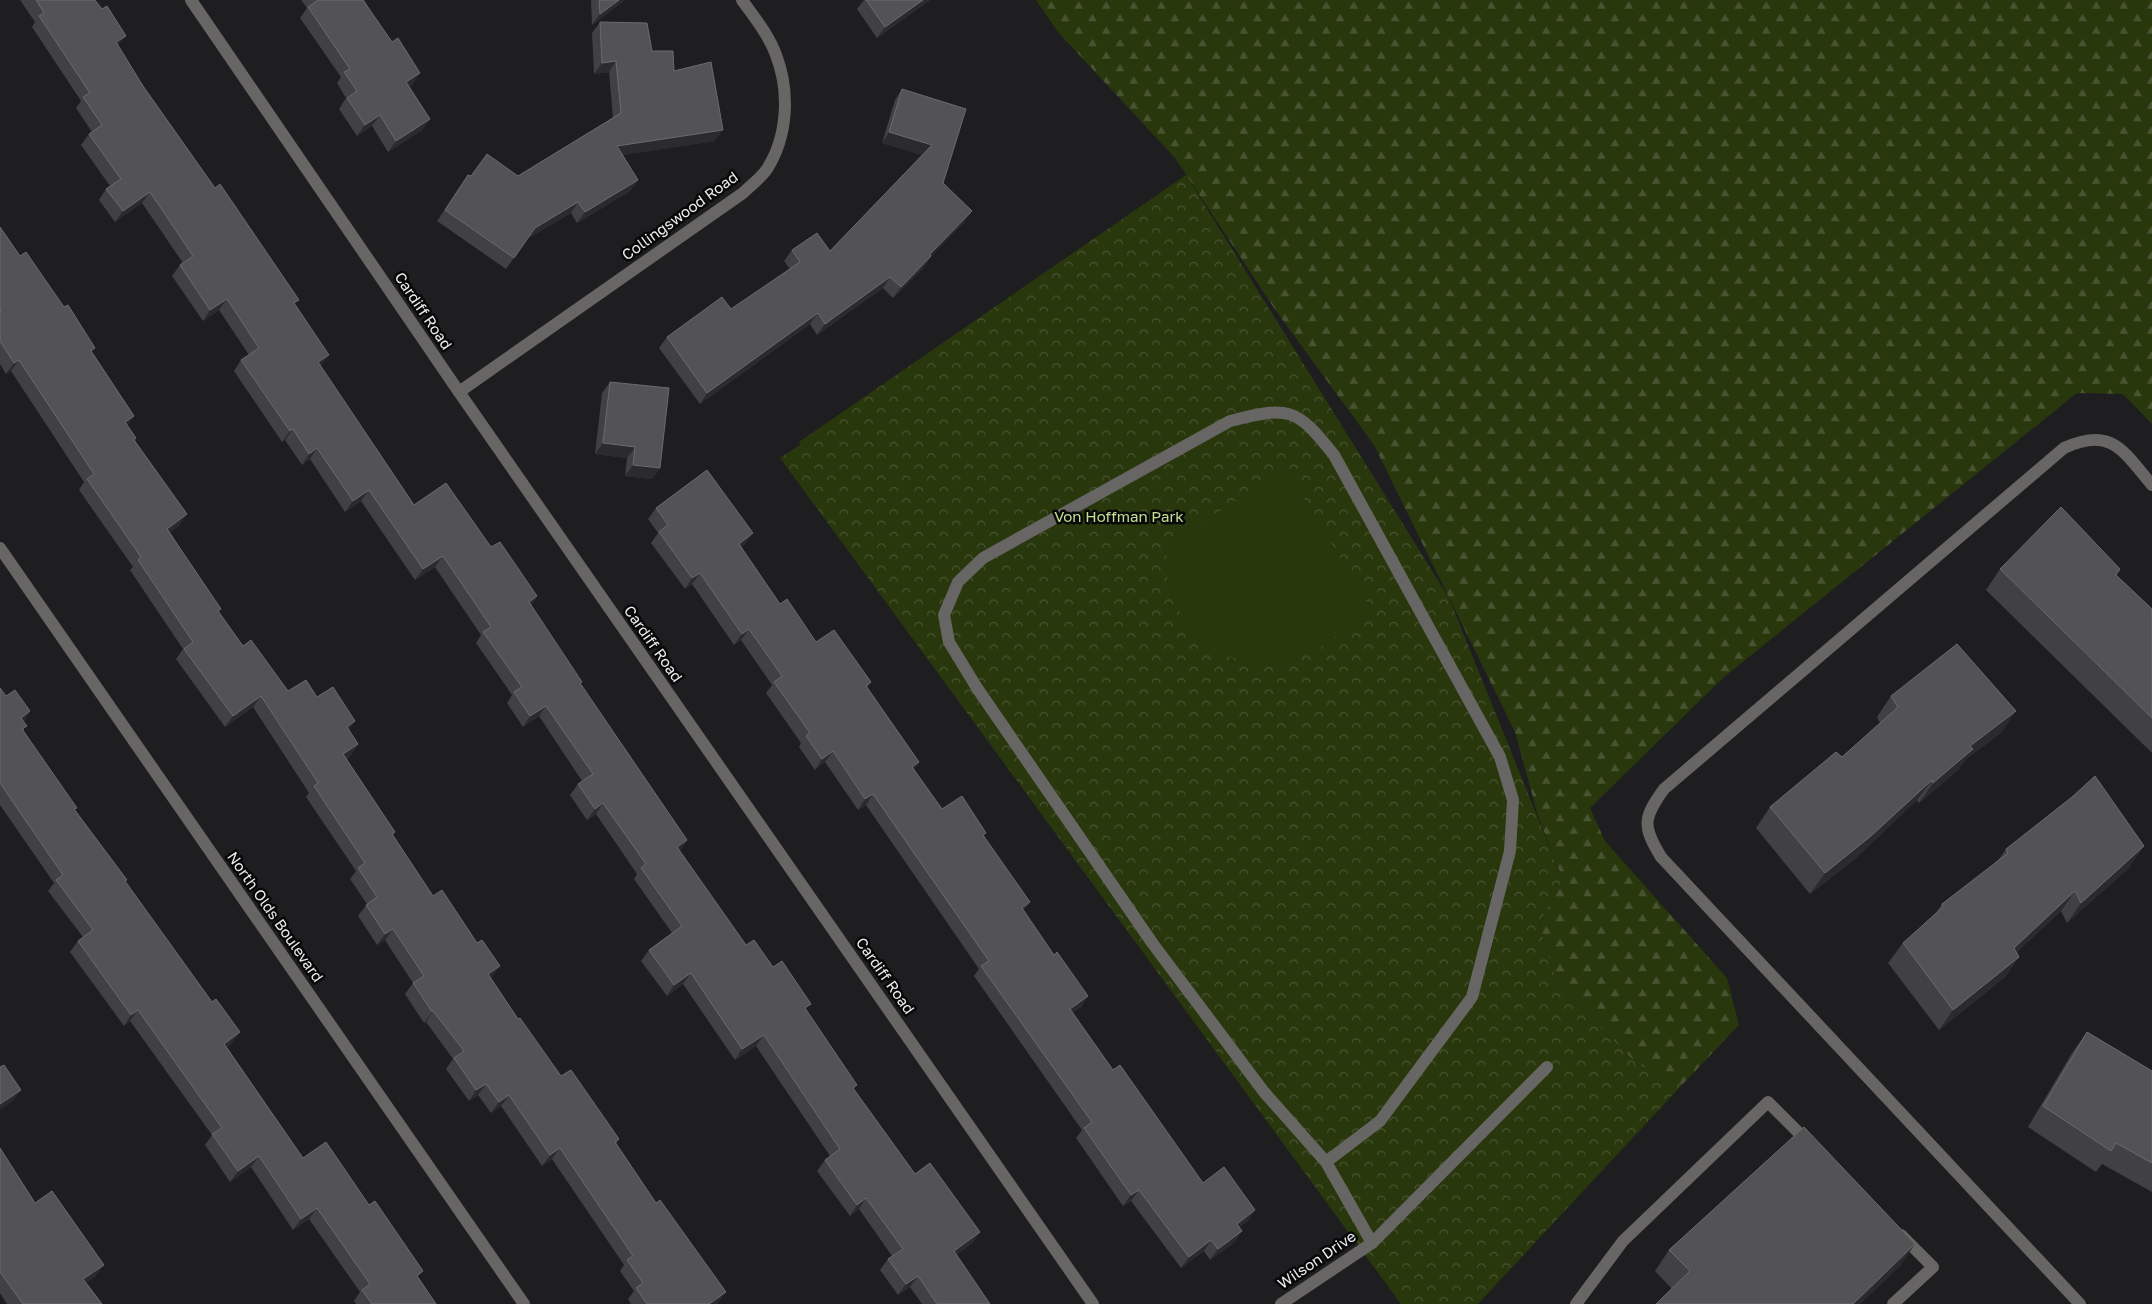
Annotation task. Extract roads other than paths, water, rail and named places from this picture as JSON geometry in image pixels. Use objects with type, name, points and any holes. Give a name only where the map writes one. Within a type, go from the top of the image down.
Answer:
[{"type":"street","name":"Cardiff Road","points":[[191,0],[459,392],[1093,1304]]},
{"type":"street","name":"Collingswood Road","points":[[459,392],[743,193],[766,170],[778,147],[784,122],[784,83],[776,54],[765,33],[742,0]]},
{"type":"street","points":[[1326,1162],[1380,1121],[1472,997],[1510,851],[1513,800],[1500,757],[1334,456],[1314,430],[1291,413],[1266,412],[1230,421],[983,558],[958,582],[944,615],[949,642],[977,688],[1153,944],[1264,1092],[1326,1162],[1372,1243]]},
{"type":"street","points":[[2080,1304],[1661,857],[1651,841],[1646,823],[1652,805],[1664,789],[2064,448],[2095,438],[2110,442],[2123,451],[2152,485]]},
{"type":"street","name":"North Olds Boulevard","points":[[0,548],[524,1304]]},
{"type":"street","name":"Wilson Drive","points":[[1281,1304],[1372,1243],[1547,1067]]},
{"type":"street","points":[[1576,1304],[1623,1240],[1768,1102],[1816,1150]]},
{"type":"street","points":[[1892,1226],[1933,1267],[1893,1304]]},
{"type":"park label","name":"Von Hoffman Park","points":[[1119,517]]}]
